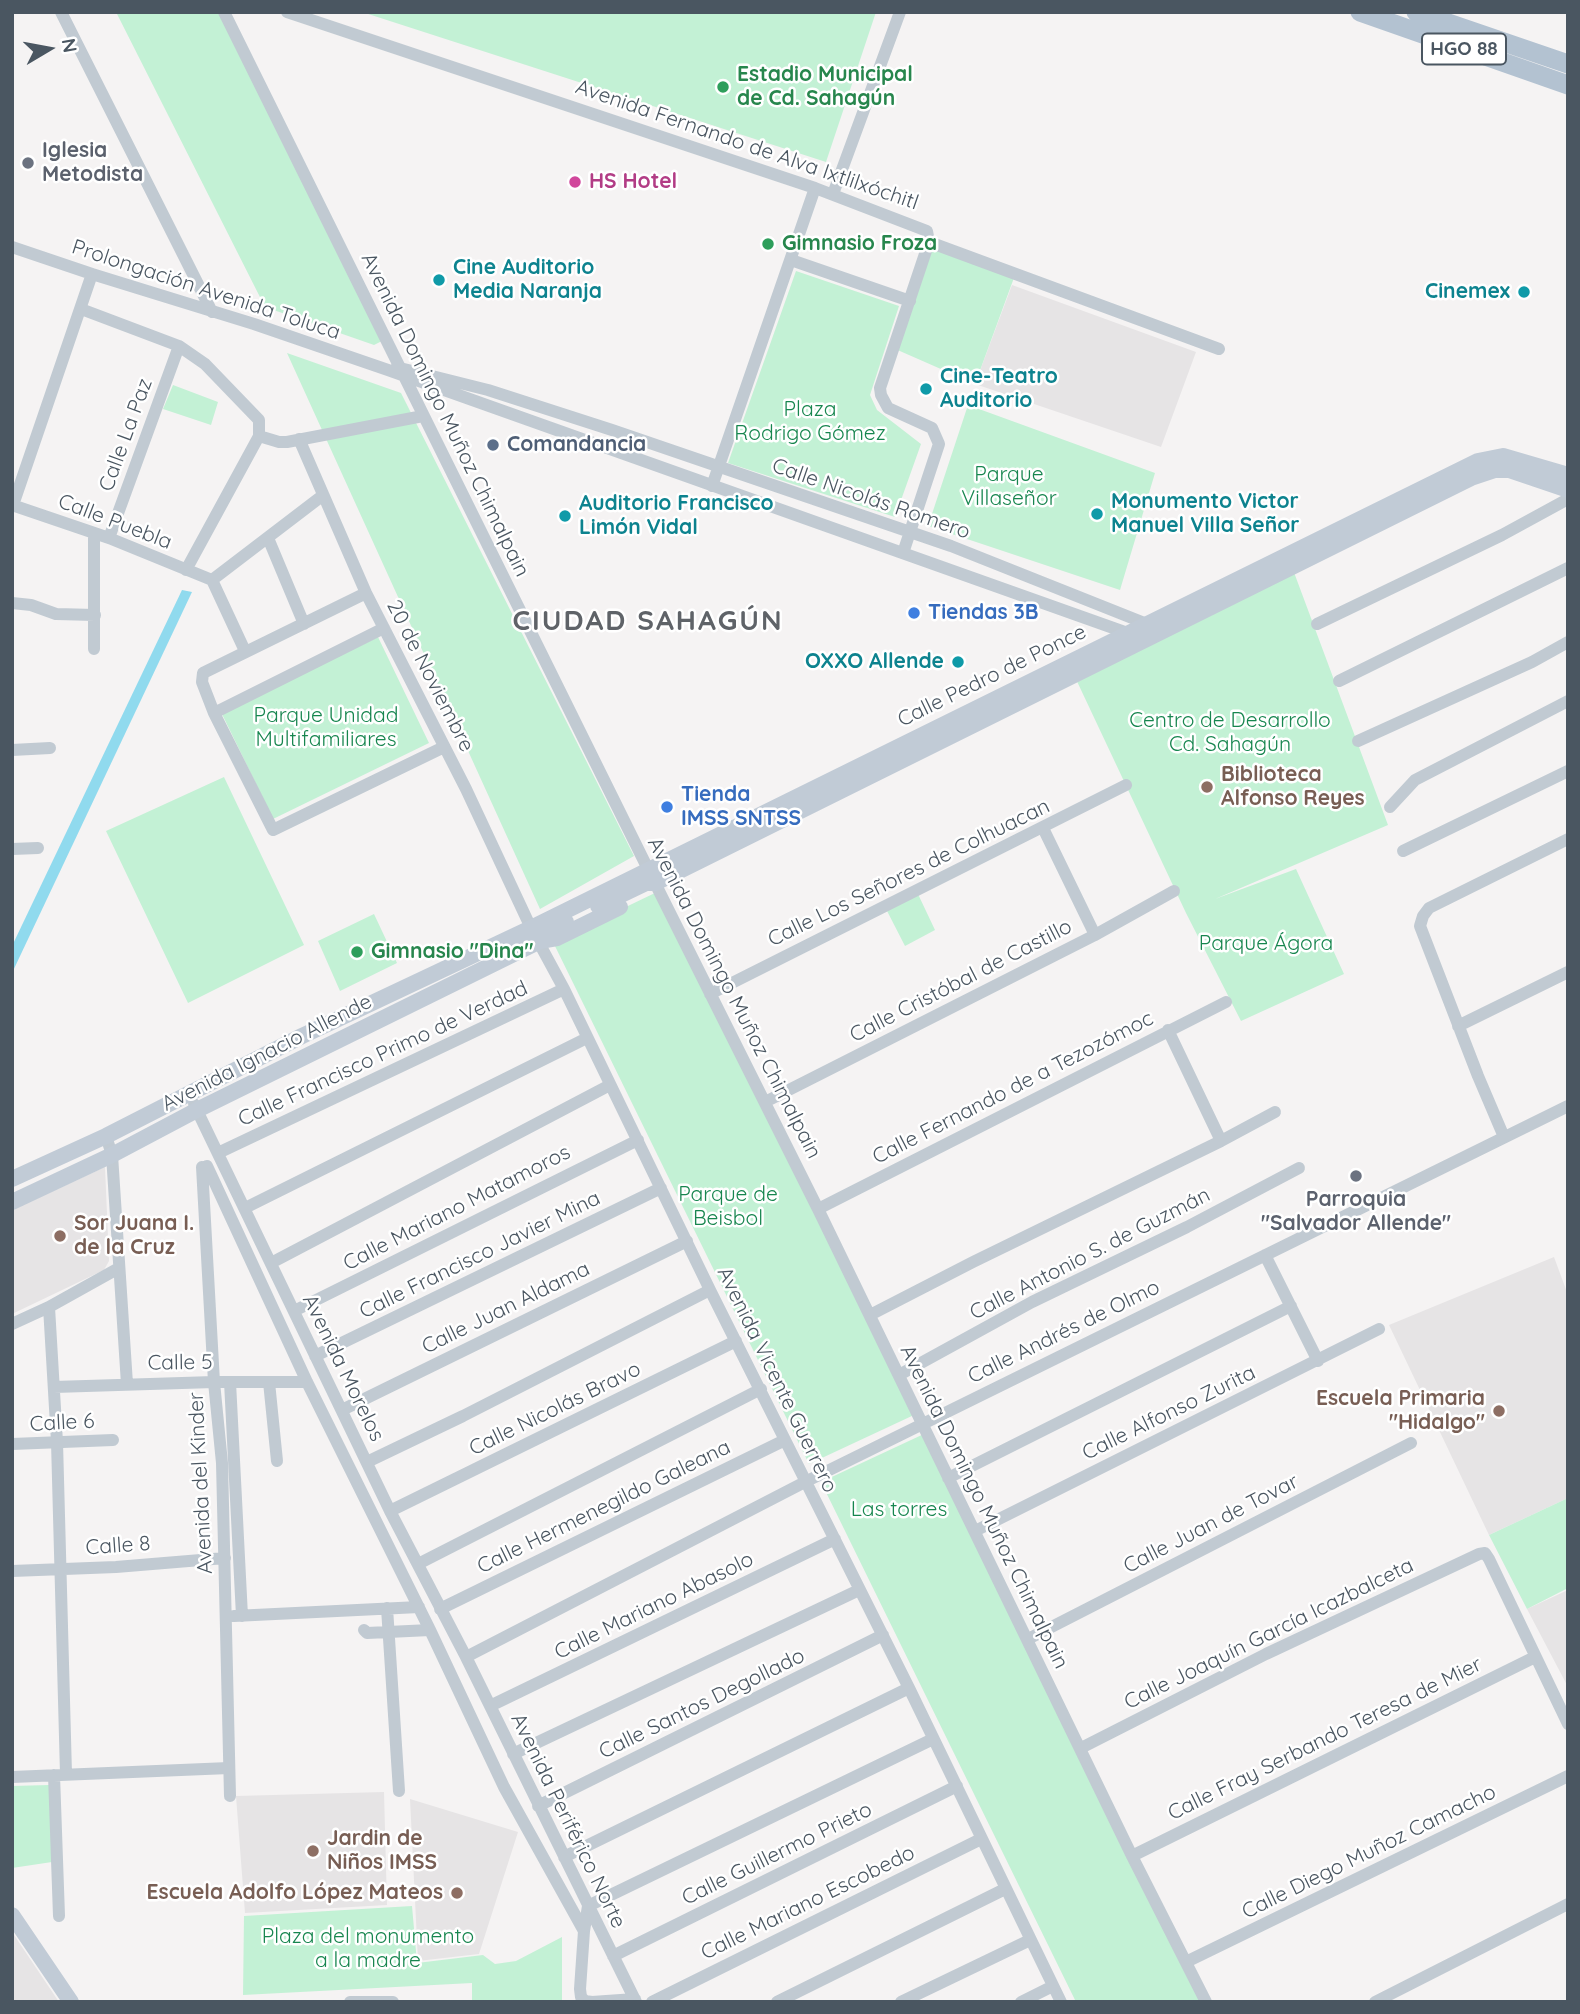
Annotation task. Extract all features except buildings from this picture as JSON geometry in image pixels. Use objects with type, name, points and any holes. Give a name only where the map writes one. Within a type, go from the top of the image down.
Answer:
[{"type":"main road","name":"HGO 88","points":[[1360,12],[1568,85]]},
{"type":"main road","name":"HGO 88","points":[[1416,12],[1568,64]]},
{"type":"street","points":[[61,12],[212,313]]},
{"type":"street","name":"Avenida Domingo Muñoz Chimalpain","points":[[225,12],[398,372],[423,416],[765,1102],[1132,1856],[1206,2002]]},
{"type":"street","name":"Avenida Fernando de Alva Ixtlilxóchitl","points":[[287,12],[833,194],[922,227],[927,231],[929,242],[1219,349]]},
{"type":"street","points":[[833,194],[900,12]]},
{"type":"street","points":[[712,486],[815,188]]},
{"type":"street","points":[[902,553],[939,444],[932,428],[888,408],[881,396],[881,382],[929,242]]},
{"type":"street","name":"Prolongación Avenida Toluca","points":[[13,249],[398,372]]},
{"type":"street","points":[[791,260],[910,301]]},
{"type":"street","points":[[12,505],[92,275]]},
{"type":"street","points":[[81,309],[179,346],[205,364],[259,420],[262,434],[199,576]]},
{"type":"street","name":"Calle La Paz","points":[[109,538],[179,346]]},
{"type":"street","name":"Calle Nicolás Romero","points":[[398,372],[488,390],[719,467],[951,546],[1164,631]]},
{"type":"street","name":"Calle Nicolás Romero","points":[[398,372],[482,405],[1144,640]]},
{"type":"street","points":[[482,405],[488,390]]},
{"type":"street","points":[[262,434],[279,442],[423,416]]},
{"type":"street","name":"20 de Noviembre","points":[[299,439],[366,593],[535,934]]},
{"type":"street","points":[[1479,468],[1486,458],[1503,456],[1568,475]]},
{"type":"street","points":[[1479,468],[1509,470],[1568,490]]},
{"type":"street","name":"Calle Pedro de Ponce","points":[[651,876],[1126,633],[1479,468]]},
{"type":"street","name":"Calle Pedro de Ponce","points":[[651,876],[1164,631],[1479,468]]},
{"type":"street","points":[[199,576],[268,538],[322,496]]},
{"type":"street","points":[[1317,624],[1490,541],[1568,499]]},
{"type":"street","name":"Calle Puebla","points":[[12,505],[109,538],[199,576]]},
{"type":"street","points":[[834,529],[841,509]]},
{"type":"street","points":[[94,533],[94,649]]},
{"type":"street","points":[[268,538],[304,624]]},
{"type":"street","points":[[1339,681],[1568,568]]},
{"type":"street","points":[[199,576],[245,652]]},
{"type":"street","points":[[366,593],[203,673],[214,713],[273,830],[444,747]]},
{"type":"street","points":[[12,603],[31,605],[56,614],[95,615]]},
{"type":"street","points":[[214,713],[384,628]]},
{"type":"street","points":[[1359,741],[1532,662],[1568,642]]},
{"type":"street","points":[[1390,807],[1415,780],[1568,701]]},
{"type":"street","points":[[12,750],[50,748]]},
{"type":"street","points":[[1403,851],[1568,771]]},
{"type":"street","name":"Calle Los Señores de Colhuacan","points":[[710,994],[1126,785]]},
{"type":"street","points":[[1043,828],[1095,935]]},
{"type":"street","points":[[1568,839],[1429,908],[1420,926],[1504,1137],[1568,1106]]},
{"type":"street","points":[[12,849],[38,848]]},
{"type":"street","name":"Calle Pedro de Ponce","points":[[535,934],[557,938],[651,892],[651,876]]},
{"type":"street","name":"Calle Cristóbal de Castillo","points":[[765,1102],[1095,935],[1174,891]]},
{"type":"street","name":"Avenida Vicente Guerrero","points":[[535,934],[909,1688],[1061,2002]]},
{"type":"street","name":"Avenida Ignacio Allende","points":[[12,1179],[106,1136],[302,1035],[535,934]]},
{"type":"street","name":"Avenida Ignacio Allende","points":[[12,1202],[112,1155],[535,934]]},
{"type":"street","points":[[1458,1026],[1568,972]]},
{"type":"street","name":"Calle Francisco Primo de Verdad","points":[[218,1153],[564,989]]},
{"type":"street","name":"Calle Fernando de a Tezozómoc","points":[[818,1209],[1226,1002]]},
{"type":"street","points":[[1168,1030],[1221,1141]]},
{"type":"street","points":[[245,1208],[587,1038]]},
{"type":"street","name":"Calle Mariano Matamoros","points":[[271,1263],[610,1085]]},
{"type":"street","name":"Avenida Morelos","points":[[190,1094],[390,1511],[466,1657]]},
{"type":"street","name":"Calle Antonio S. de Guzmán","points":[[870,1315],[1275,1112]]},
{"type":"street","points":[[106,1136],[112,1155],[127,1384]]},
{"type":"street","name":"Calle Andrés de Olmo","points":[[806,1482],[1504,1137]]},
{"type":"street","name":"Calle Mariano Matamoros","points":[[294,1311],[638,1140]]},
{"type":"street","name":"Avenida Morelos","points":[[204,1166],[504,1787],[584,1931]]},
{"type":"street","name":"Avenida del Kinder","points":[[204,1166],[214,1382],[222,1463],[230,1796]]},
{"type":"street","name":"Calle Antonio S. de Guzmán","points":[[899,1375],[1032,1303],[1187,1227],[1299,1168]]},
{"type":"street","name":"Calle Francisco Javier Mina","points":[[315,1356],[661,1188]]},
{"type":"street","name":"Calle Juan Aldama","points":[[342,1410],[687,1241]]},
{"type":"street","points":[[1265,1255],[1318,1361]]},
{"type":"street","points":[[12,1324],[49,1307],[118,1268]]},
{"type":"street","points":[[367,1462],[710,1290]]},
{"type":"street","points":[[948,1478],[1291,1306]]},
{"type":"street","points":[[49,1307],[57,1442],[60,1569],[59,1916]]},
{"type":"street","name":"Calle Alfonso Zurita","points":[[975,1531],[1379,1329]]},
{"type":"street","name":"Calle Nicolás Bravo","points":[[390,1511],[736,1341]]},
{"type":"street","points":[[230,1382],[242,1616]]},
{"type":"street","points":[[269,1382],[277,1461]]},
{"type":"street","name":"Calle 5","points":[[54,1387],[307,1382]]},
{"type":"street","points":[[418,1564],[761,1389]]},
{"type":"street","name":"Calle 6","points":[[12,1444],[113,1440]]},
{"type":"street","name":"Calle Hermenegildo Galeana","points":[[440,1609],[785,1440]]},
{"type":"street","name":"Calle Juan de Tovar","points":[[1028,1639],[1411,1443]]},
{"type":"street","points":[[466,1657],[806,1482]]},
{"type":"street","name":"Calle Mariano Abasolo","points":[[490,1706],[835,1539]]},
{"type":"street","name":"Calle Joaquín García Icazbalceta","points":[[1080,1748],[1266,1654],[1485,1553],[1535,1657]]},
{"type":"street","name":"Calle 8","points":[[12,1571],[116,1567],[225,1558]]},
{"type":"street","points":[[513,1754],[859,1590]]},
{"type":"street","points":[[227,1616],[419,1607]]},
{"type":"street","points":[[387,1608],[399,1791]]},
{"type":"street","points":[[364,1630],[367,1633],[388,1633],[430,1630]]},
{"type":"street","name":"Calle Santos Degollado","points":[[538,1806],[883,1636]]},
{"type":"street","name":"Avenida Periférico Norte","points":[[466,1657],[635,2000]]},
{"type":"street","points":[[1535,1657],[1568,1724]]},
{"type":"street","name":"Calle Fray Serbando Teresa de Mier","points":[[1132,1856],[1535,1657]]},
{"type":"street","points":[[564,1857],[909,1688]]},
{"type":"street","name":"Calle Guillermo Prieto","points":[[588,1906],[933,1739]]},
{"type":"street","points":[[12,1777],[229,1769]]},
{"type":"street","name":"Calle Diego Muñoz Camacho","points":[[1186,1962],[1568,1776]]},
{"type":"street","name":"Calle Guillermo Prieto","points":[[613,1956],[957,1786]]},
{"type":"street","name":"Calle Mariano Escobedo","points":[[652,2002],[981,1839]]},
{"type":"street","points":[[777,2002],[1005,1889]]},
{"type":"street","points":[[1375,2002],[1568,1904]]},
{"type":"street","points":[[588,1906],[581,1997],[592,2002],[635,2000]]},
{"type":"street","points":[[12,1915],[71,2002]]},
{"type":"street","points":[[901,2002],[1030,1940]]},
{"type":"street","points":[[1021,2002],[1053,1986]]},
{"type":"street","points":[[350,2002],[393,2002]]},
{"type":"shaded area","points":[[1012,285],[1196,352],[1161,447],[975,384]]},
{"type":"shaded area","name":"Sor Juana I. de la Cruz","points":[[105,1167],[109,1261],[104,1270],[12,1314],[12,1210]]},
{"type":"shaded area","name":"Escuela Primaria \"Hidalgo\"","points":[[1554,1257],[1568,1295],[1568,1498],[1489,1535],[1389,1325]]},
{"type":"shaded area","points":[[1568,1590],[1568,1687],[1527,1609]]},
{"type":"shaded area","name":"Jardin de Niños IMSS","points":[[384,1792],[387,1905],[245,1913],[236,1796]]},
{"type":"shaded area","name":"Escuela Adolfo López Mateos","points":[[410,1799],[518,1832],[479,1954],[418,1961]]},
{"type":"shaded area","points":[[12,1932],[59,2002],[12,2002]]},
{"type":"green space","points":[[116,12],[224,12],[384,340],[374,345],[265,307]]},
{"type":"green space","name":"Estadio Municipal de Cd. Sahagún","points":[[362,12],[876,12],[826,162]]},
{"type":"green space","points":[[929,242],[1015,275],[975,384],[893,348]]},
{"type":"green space","name":"Plaza Rodrigo Gómez","points":[[796,271],[899,306],[870,395],[877,410],[921,444],[895,517],[728,463]]},
{"type":"green space","points":[[287,353],[401,393],[634,856],[540,909]]},
{"type":"green space","points":[[173,385],[218,402],[211,425],[163,409]]},
{"type":"green space","name":"Parque Villaseñor","points":[[968,405],[1155,473],[1120,590],[928,526]]},
{"type":"green space","name":"Centro de Desarrollo Cd. Sahagún","points":[[1292,567],[1388,825],[1215,899],[1296,869],[1344,974],[1241,1021],[1186,913],[1074,675]]},
{"type":"green space","name":"Parque Unidad Multifamiliares","points":[[378,637],[429,743],[273,819],[222,714]]},
{"type":"green space","points":[[224,777],[304,945],[188,1003],[106,831]]},
{"type":"green space","name":"Las torres","points":[[657,892],[914,1415],[809,1464],[553,942]]},
{"type":"green space","points":[[917,892],[935,930],[905,946],[885,907]]},
{"type":"green space","name":"Gimnasio \"Dina\"","points":[[374,914],[397,963],[340,991],[318,941]]},
{"type":"green space","name":"Las torres","points":[[926,1433],[1201,2002],[1076,2002],[821,1482]]},
{"type":"green space","points":[[1568,1498],[1568,1588],[1527,1609],[1489,1535]]},
{"type":"green space","points":[[49,1785],[52,1862],[12,1868],[12,1786]]},
{"type":"green space","name":"Plaza del monumento a la madre","points":[[412,1906],[417,1963],[483,1955],[495,1964],[516,1961],[562,1937],[562,2002],[472,2002],[472,1983],[243,1995],[244,1916]]},
{"type":"water","points":[[182,590],[192,592],[12,973],[12,946]]},
{"type":"place","name":"Estadio Municipal de Cd. Sahagún","points":[[723,87]]},
{"type":"place","name":"Iglesia Metodista","points":[[28,163]]},
{"type":"place","name":"HS Hotel","points":[[575,182]]},
{"type":"place","name":"Gimnasio Froza","points":[[768,244]]},
{"type":"place","name":"Cine Auditorio Media Naranja","points":[[439,280]]},
{"type":"place","name":"Cinemex","points":[[1524,292]]},
{"type":"place","name":"Cine-Teatro Auditorio","points":[[926,389]]},
{"type":"place","name":"Comandancia","points":[[493,445]]},
{"type":"place","name":"Monumento Victor Manuel Villa Señor","points":[[1097,514]]},
{"type":"place","name":"Auditorio Francisco Limón Vidal","points":[[565,516]]},
{"type":"place","name":"Tiendas 3B","points":[[914,613]]},
{"type":"place","name":"OXXO Allende","points":[[958,662]]},
{"type":"place","name":"Biblioteca Alfonso Reyes","points":[[1207,787]]},
{"type":"place","name":"Tienda IMSS SNTSS","points":[[667,807]]},
{"type":"place","name":"Gimnasio \"Dina\"","points":[[357,952]]},
{"type":"place","name":"Parroquia \"Salvador Allende\"","points":[[1356,1176]]},
{"type":"place","name":"Sor Juana I. de la Cruz","points":[[60,1236]]},
{"type":"place","name":"Escuela Primaria \"Hidalgo\"","points":[[1499,1411]]},
{"type":"place","name":"Jardin de Niños IMSS","points":[[313,1851]]},
{"type":"place","name":"Escuela Adolfo López Mateos","points":[[457,1893]]},
{"type":"district","name":"CIUDAD SAHAGÚN","points":[[648,622]]},
{"type":"park label","name":"Parque Ágora","points":[[1266,944]]},
{"type":"park label","name":"Parque de Beisbol","points":[[728,1207]]}]
